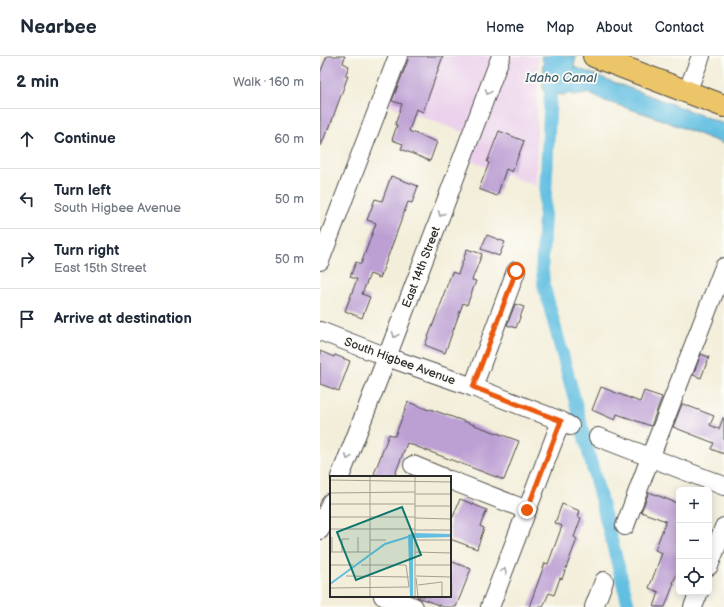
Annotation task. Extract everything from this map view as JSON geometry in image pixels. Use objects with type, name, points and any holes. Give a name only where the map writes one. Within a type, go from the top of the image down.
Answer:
[{"type":"main road","points":[[594,56],[724,106]]},
{"type":"street","points":[[320,261],[398,56]]},
{"type":"street","name":"East 14th Street","points":[[340,476],[501,56]]},
{"type":"street","points":[[687,92],[701,56]]},
{"type":"street","points":[[625,526],[724,267]]},
{"type":"street","points":[[473,387],[516,271]]},
{"type":"street","name":"South Higbee Avenue","points":[[320,331],[387,357],[473,387],[566,424],[527,510]]},
{"type":"street","points":[[598,437],[724,486]]},
{"type":"street","points":[[413,465],[440,476]]},
{"type":"street","points":[[451,480],[527,510],[490,607]]},
{"type":"street","points":[[320,530],[330,505]]},
{"type":"street","points":[[712,559],[724,527]]},
{"type":"street","points":[[594,607],[604,581]]},
{"type":"street","points":[[693,607],[698,595]]},
{"type":"street","points":[[386,597],[414,607]]},
{"type":"shaded area","points":[[398,56],[538,56],[536,186],[463,158],[471,135],[381,102]]},
{"type":"water","name":"Idaho Canal","points":[[541,56],[576,56],[574,67],[724,124],[724,144],[652,116],[602,100],[599,97],[589,93],[577,95],[570,93],[565,95],[545,93],[543,89],[544,69],[542,68],[544,62]]},
{"type":"building","points":[[327,56],[345,56],[343,63],[349,66],[345,76],[348,76],[329,129],[328,128],[321,146],[320,73]]},
{"type":"building","points":[[408,56],[443,56],[423,112],[416,109],[409,131],[437,142],[430,161],[401,149],[403,144],[392,140],[402,104],[392,101],[408,60]]},
{"type":"building","points":[[499,131],[524,141],[512,172],[506,169],[497,196],[479,189],[489,163],[487,162]]},
{"type":"building","points":[[391,176],[418,186],[412,203],[408,202],[380,278],[370,274],[362,294],[370,297],[362,318],[345,311],[357,279],[350,277],[356,262],[361,264],[376,223],[367,220],[375,199],[382,201]]},
{"type":"building","points":[[487,235],[505,242],[499,256],[481,249]]},
{"type":"building","points":[[467,249],[482,254],[472,280],[476,281],[467,305],[463,303],[445,353],[425,345],[452,272],[458,274]]},
{"type":"building","points":[[515,304],[524,307],[516,328],[507,325]]},
{"type":"building","points":[[320,351],[334,357],[335,355],[350,361],[339,391],[320,384]]},
{"type":"building","points":[[701,354],[709,357],[701,378],[693,375]]},
{"type":"building","points":[[601,387],[640,402],[644,391],[662,397],[651,426],[617,414],[615,420],[592,410]]},
{"type":"building","points":[[408,402],[519,441],[504,480],[407,443],[394,476],[380,476],[374,474],[389,434],[395,436]]},
{"type":"building","points":[[682,404],[714,416],[710,425],[719,429],[724,418],[724,454],[711,449],[714,443],[673,427]]},
{"type":"building","points":[[649,492],[676,503],[676,576],[665,607],[654,607],[659,592],[649,588],[662,553],[655,550],[666,521],[641,512]]},
{"type":"building","points":[[460,499],[487,510],[480,526],[484,528],[477,549],[451,539],[451,516],[453,517]]},
{"type":"building","points":[[562,504],[580,511],[578,517],[581,518],[574,537],[577,539],[562,579],[560,578],[554,595],[549,593],[543,607],[529,607],[545,563],[548,564],[562,526],[555,523]]},
{"type":"building","points":[[451,561],[471,569],[456,607],[444,607],[417,597],[451,597]]},
{"type":"waterway","points":[[556,56],[551,81],[542,266],[544,286],[629,607]]},
{"type":"route","points":[[516,271],[473,387],[561,421],[527,510]]}]
